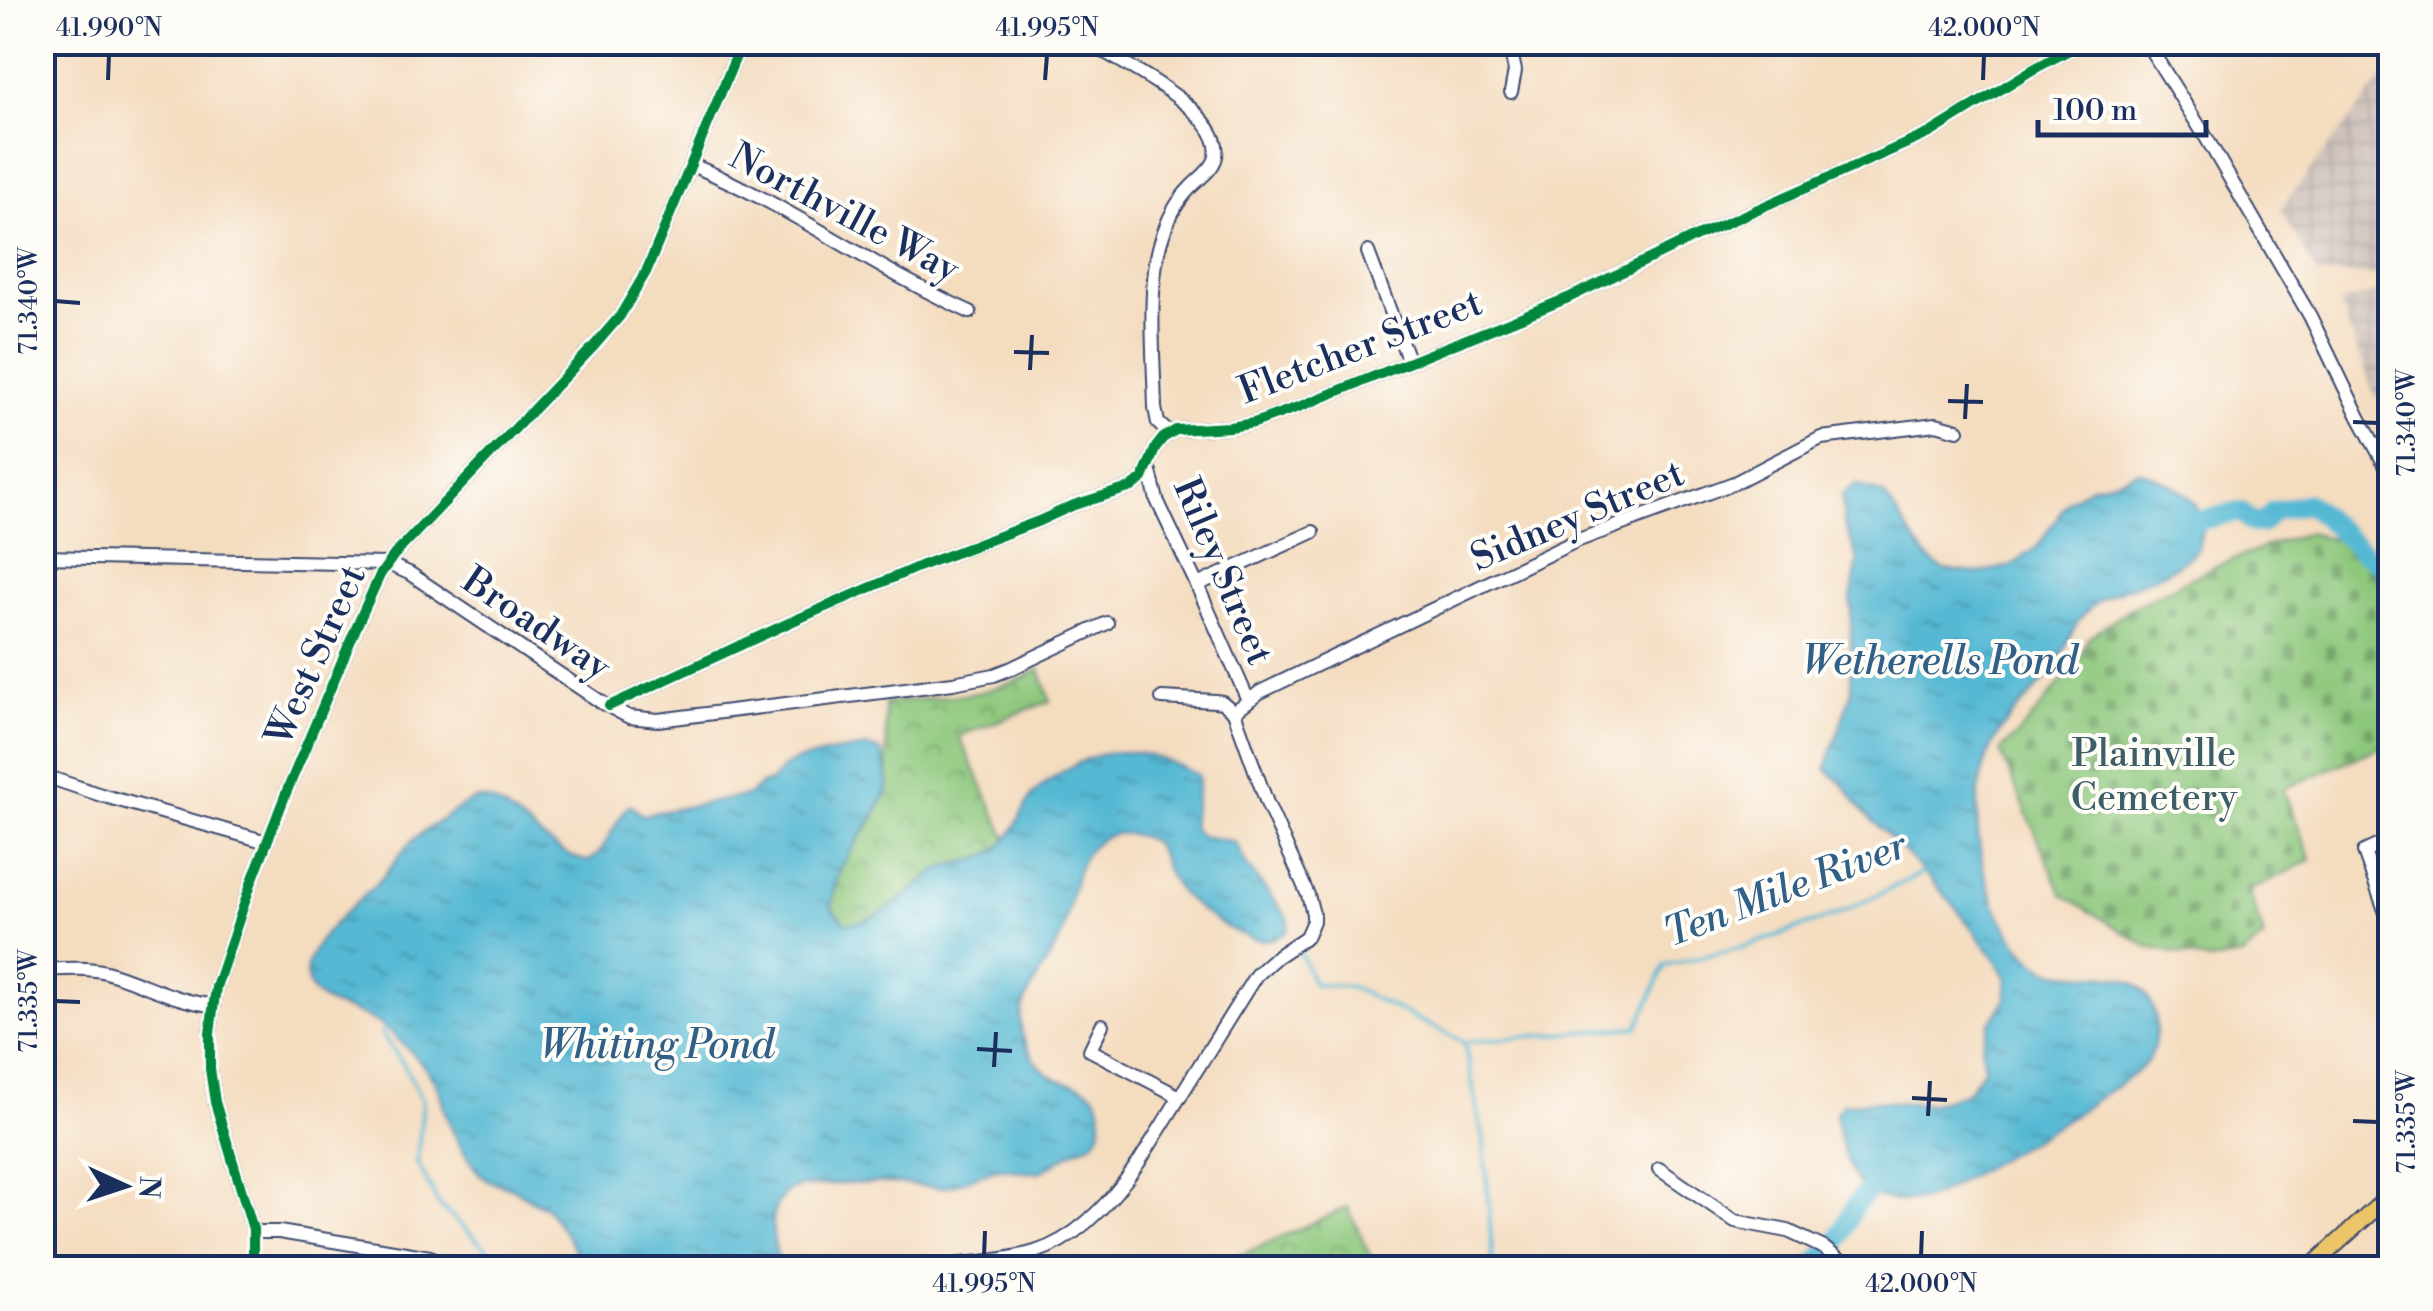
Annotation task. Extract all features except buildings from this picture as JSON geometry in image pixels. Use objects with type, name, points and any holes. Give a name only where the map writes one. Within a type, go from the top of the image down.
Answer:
[{"type":"main road","points":[[2310,1268],[2388,1201]]},
{"type":"street","name":"West Street","points":[[253,1268],[253,1232],[210,1069],[212,1005],[221,968],[267,842],[359,621],[388,564],[620,316],[646,272],[742,42]]},
{"type":"street","points":[[609,706],[920,566],[1132,486],[1143,478],[1156,446],[1169,433],[1158,423],[1155,408],[1154,296],[1159,247],[1178,201],[1213,165],[1217,154],[1213,136],[1191,108],[1088,42]]},
{"type":"street","points":[[1509,42],[1514,71],[1511,92]]},
{"type":"street","name":"Fletcher Street","points":[[1169,433],[1254,423],[1568,298],[1930,132],[2084,42]]},
{"type":"street","points":[[2146,42],[2310,316],[2390,474]]},
{"type":"street","name":"Northville Way","points":[[692,165],[762,198],[903,280],[970,312]]},
{"type":"street","points":[[1368,252],[1409,362]]},
{"type":"street","name":"Sidney Street","points":[[1234,712],[1248,700],[1312,666],[1576,542],[1734,483],[1821,438],[1936,424],[1958,430]]},
{"type":"street","name":"Riley Street","points":[[1148,464],[1157,500],[1248,700]]},
{"type":"street","points":[[1198,585],[1314,532]]},
{"type":"street","name":"Broadway","points":[[42,557],[388,564],[628,717],[658,720],[953,683],[1012,668],[1107,623]]},
{"type":"street","points":[[919,1268],[1033,1252],[1054,1244],[1084,1223],[1122,1187],[1248,986],[1265,966],[1310,931],[1312,906],[1234,712],[1215,700],[1162,698]]},
{"type":"street","points":[[42,776],[267,842]]},
{"type":"street","points":[[2390,840],[2364,852],[2390,924]]},
{"type":"street","points":[[42,970],[102,971],[212,1005]]},
{"type":"street","points":[[1102,1025],[1090,1050],[1180,1097]]},
{"type":"street","points":[[1659,1169],[1735,1220],[1788,1231],[1827,1251],[1849,1268]]},
{"type":"street","points":[[253,1232],[278,1232],[430,1258],[444,1262],[440,1268]]},
{"type":"shaded area","points":[[2390,75],[2390,275],[2317,275],[2280,209],[2382,79]]},
{"type":"shaded area","points":[[2390,289],[2390,390],[2376,399],[2339,303]]},
{"type":"green space","name":"Plainville Cemetery","points":[[2308,533],[2344,542],[2375,573],[2390,604],[2390,743],[2283,789],[2311,860],[2249,891],[2264,937],[2242,956],[2210,961],[2148,947],[2062,894],[2000,751],[2026,726],[2080,658],[2088,638],[2127,610],[2212,568]]},
{"type":"green space","points":[[1040,669],[1050,701],[959,736],[1007,839],[990,854],[932,874],[870,919],[845,923],[832,908],[840,871],[888,790],[885,703],[977,693],[1012,683]]},
{"type":"green space","points":[[1348,1207],[1376,1268],[1212,1268]]},
{"type":"water","name":"Wetherells Pond","points":[[2138,471],[2179,490],[2196,506],[2202,526],[2198,550],[2164,573],[2098,601],[2085,613],[2056,665],[1998,735],[1986,761],[1979,791],[1978,823],[1989,888],[2018,944],[2039,964],[2053,971],[2124,979],[2139,987],[2150,1000],[2156,1022],[2151,1055],[2130,1077],[2074,1114],[1941,1192],[1906,1201],[1864,1194],[1845,1155],[1836,1113],[1843,1104],[1931,1104],[1967,1092],[1984,1068],[1982,1045],[1990,1023],[2006,1000],[2007,978],[1955,907],[1826,769],[1851,693],[1851,597],[1858,560],[1844,524],[1842,495],[1856,484],[1885,496],[1926,557],[1944,570],[1978,573],[2011,566],[2037,547],[2068,501],[2091,486]]},
{"type":"water","name":"Whiting Pond","points":[[867,747],[881,751],[888,789],[837,879],[832,908],[845,923],[880,914],[938,871],[992,853],[1010,836],[1032,796],[1062,772],[1097,755],[1130,752],[1162,759],[1198,775],[1193,830],[1201,836],[1237,845],[1247,866],[1288,918],[1287,932],[1266,940],[1230,929],[1183,895],[1150,841],[1130,834],[1101,839],[1083,858],[1062,934],[1027,997],[1021,1023],[1028,1049],[1044,1071],[1086,1088],[1095,1096],[1101,1117],[1097,1137],[1038,1172],[1000,1169],[942,1187],[878,1183],[799,1187],[787,1192],[775,1210],[773,1233],[782,1268],[583,1268],[567,1236],[545,1206],[490,1181],[476,1169],[452,1130],[435,1083],[414,1055],[381,1025],[326,1002],[312,991],[308,982],[311,955],[331,927],[383,877],[404,849],[472,801],[489,801],[502,807],[559,850],[589,861],[630,805],[642,815],[749,795],[793,762]]},
{"type":"waterway","name":"Ten Mile River","points":[[2180,524],[2241,512],[2253,523],[2261,524],[2274,511],[2308,503],[2390,571]]},
{"type":"waterway","name":"Ten Mile River","points":[[1298,948],[1314,984],[1351,987],[1464,1042],[1638,1027],[1665,965],[1744,947],[1834,916],[1925,872]]},
{"type":"waterway","points":[[385,1027],[382,1034],[423,1101],[417,1162],[439,1205],[508,1268]]},
{"type":"waterway","points":[[1464,1042],[1484,1142],[1496,1268]]},
{"type":"waterway","name":"Ten Mile River","points":[[1811,1268],[1838,1241],[1855,1205],[1881,1176]]},
{"type":"cycle path","points":[[253,1268],[253,1229],[215,1102],[210,1033],[216,987],[286,793],[359,621],[394,555],[620,316],[646,272],[742,42]]},
{"type":"cycle path","points":[[609,706],[920,566],[1074,505],[1132,487],[1143,478],[1156,447],[1176,430],[1254,423],[1568,298],[1930,133],[2084,42]]}]
